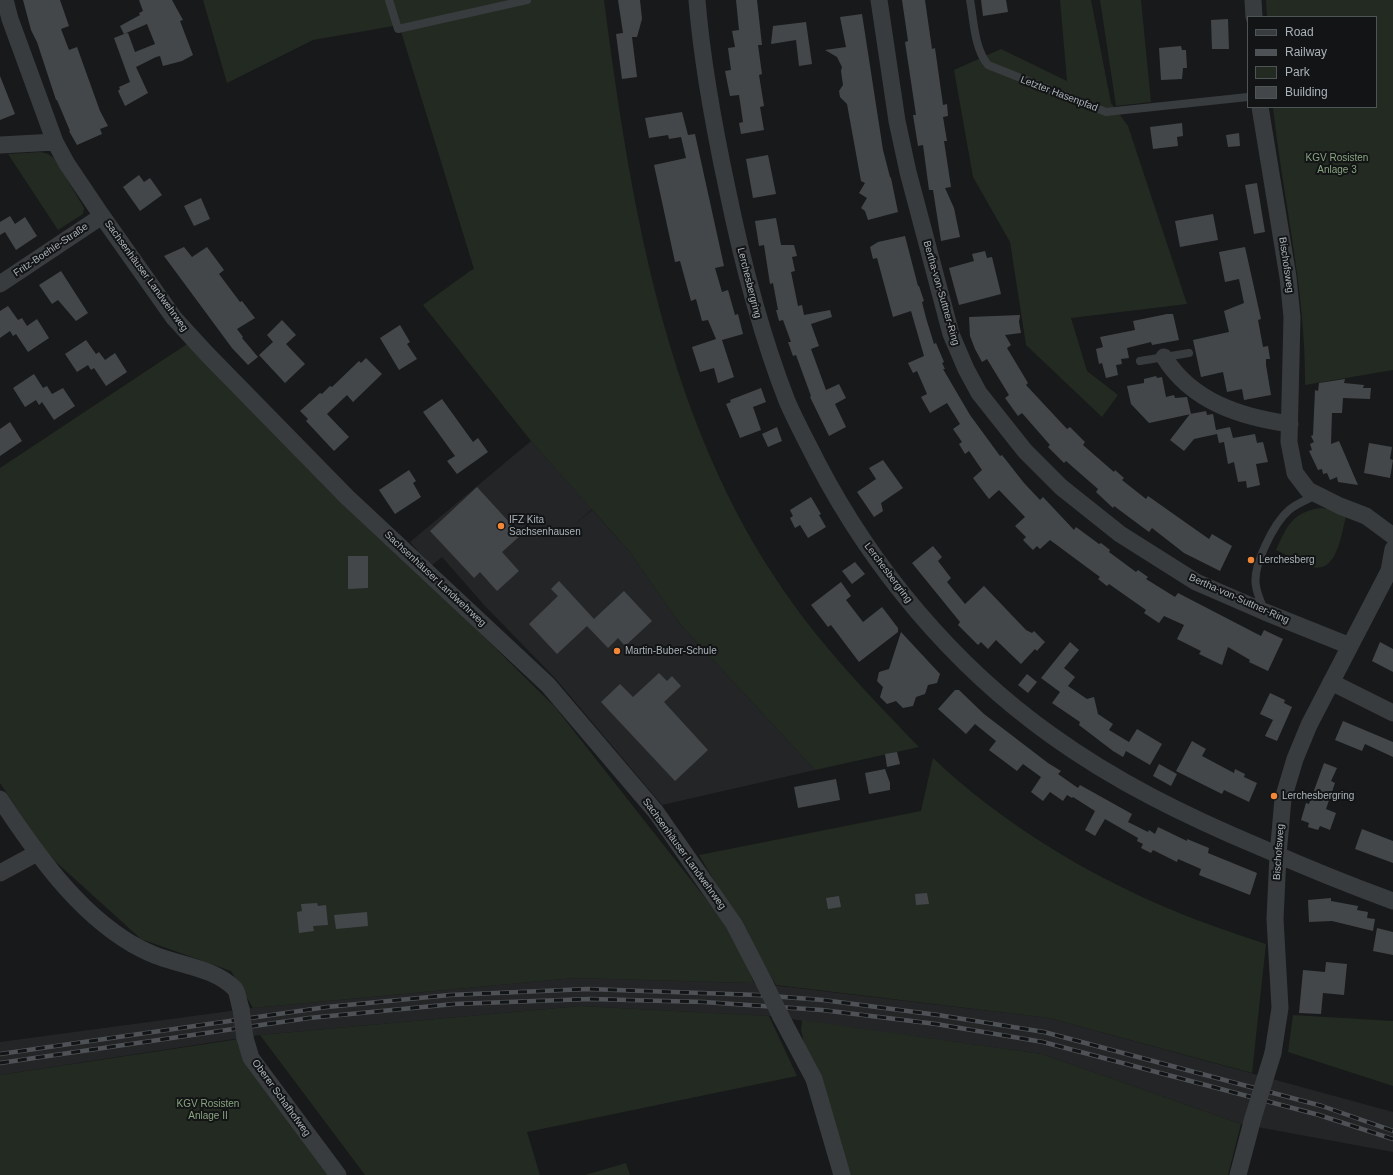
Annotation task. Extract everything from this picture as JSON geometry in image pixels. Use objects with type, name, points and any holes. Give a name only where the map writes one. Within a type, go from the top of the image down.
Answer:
[{"type":"street","name":"Sachsenhäuser Landwehrweg","points":[[5,0],[10,19],[55,142],[67,164],[102,216],[174,318],[206,354],[347,497],[548,685],[656,812],[734,924],[780,1017],[814,1079],[842,1175]]},
{"type":"street","name":"Lerchesbergring","points":[[697,0],[718,148],[745,269],[760,324],[797,424],[825,476],[877,560],[918,612],[963,661],[1002,697],[1050,735],[1101,769],[1154,799],[1209,826],[1338,881],[1393,901]]},
{"type":"street","name":"Bertha-von-Suttner-Ring","points":[[879,0],[897,121],[908,172],[951,334],[966,369],[979,393],[1020,445],[1060,487],[1120,534],[1196,582],[1265,612],[1350,646]]},
{"type":"street","points":[[1253,0],[1254,16]]},
{"type":"street","name":"Bischofsweg","points":[[1260,108],[1289,285],[1292,317],[1289,442],[1296,473],[1302,484],[1316,495],[1366,516],[1393,536]]},
{"type":"street","points":[[0,145],[55,142]]},
{"type":"street","name":"Fritz-Boehle-Straße","points":[[0,284],[102,216]]},
{"type":"street","points":[[1164,357],[1171,369],[1203,396],[1247,416],[1290,424]]},
{"type":"street","name":"Bischofsweg","points":[[1238,1175],[1272,1053],[1280,1008],[1275,919],[1278,855],[1283,799],[1309,725],[1389,571],[1393,549]]},
{"type":"street","points":[[1331,682],[1393,713]]},
{"type":"street","name":"Oberer Schafhofweg","points":[[0,799],[37,854],[68,889],[96,917],[132,944],[159,957],[205,971],[221,979],[236,990],[241,1010],[245,1038],[251,1058],[338,1175]]},
{"type":"street","points":[[0,873],[37,854]]},
{"type":"lane","points":[[389,0],[398,29],[528,0]]},
{"type":"lane","name":"Letzter Hasenpfad","points":[[970,0],[979,48],[982,58],[988,65],[1106,112],[1247,97]]},
{"type":"lane","points":[[1140,361],[1189,353]]},
{"type":"lane","points":[[1265,612],[1256,586],[1256,574],[1259,562],[1280,519],[1290,509],[1316,495]]},
{"type":"shaded area","name":"Martin-Buber-Schule","points":[[531,441],[592,509],[574,525],[592,510],[629,551],[680,624],[815,770],[662,805],[555,678],[485,606],[442,557],[431,566],[410,542]]},
{"type":"shaded area","points":[[574,978],[754,983],[1049,1018],[1393,1112],[1393,1152],[1241,1124],[1042,1054],[769,1016],[580,1006],[260,1035],[0,1075],[0,1042],[253,1008]]},
{"type":"green space","points":[[203,0],[604,0],[614,75],[640,226],[657,300],[679,373],[705,444],[737,513],[776,579],[792,602],[843,666],[919,747],[815,770],[680,624],[629,551],[531,441],[423,305],[474,269],[399,25],[313,40],[227,83]]},
{"type":"green space","points":[[1060,0],[1091,0],[1111,103],[1128,126],[1187,304],[1071,318],[1087,371],[1118,395],[1102,417],[1026,345],[1010,242],[973,177],[954,70],[1001,49],[1067,81]]},
{"type":"green space","points":[[1100,0],[1141,0],[1151,102],[1116,106]]},
{"type":"green space","name":"KGV Rosisten Anlage 3","points":[[1266,0],[1393,0],[1393,370],[1305,385],[1302,315],[1298,280],[1273,108],[1377,108],[1377,16],[1267,16]]},
{"type":"green space","points":[[41,152],[48,154],[55,159],[84,208],[83,214],[58,230],[8,154]]},
{"type":"green space","points":[[187,344],[555,707],[732,932],[754,983],[574,978],[253,1008],[231,971],[141,939],[46,853],[0,783],[0,468]]},
{"type":"green space","points":[[1321,508],[1334,510],[1346,517],[1339,543],[1332,560],[1326,565],[1318,568],[1301,563],[1276,550],[1287,527],[1297,517],[1311,510]]},
{"type":"green space","points":[[933,758],[959,781],[1015,825],[1076,863],[1140,896],[1172,910],[1206,924],[1266,944],[1252,1073],[1049,1018],[776,985],[699,855],[921,811]]},
{"type":"green space","points":[[580,1006],[769,1016],[797,1076],[527,1132],[540,1175],[365,1175],[260,1035]]},
{"type":"green space","points":[[1293,1015],[1393,1021],[1393,1086],[1288,1052]]},
{"type":"green space","points":[[802,1020],[1042,1054],[1241,1124],[1228,1175],[847,1175],[805,1047],[801,1030]]},
{"type":"green space","name":"KGV Rosisten Anlage II","points":[[239,1039],[331,1175],[0,1175],[0,1075]]},
{"type":"green space","points":[[626,1163],[630,1175],[585,1175]]},
{"type":"building","points":[[23,0],[60,0],[69,26],[61,29],[69,50],[77,47],[100,111],[108,126],[100,129],[102,134],[77,145],[69,131],[56,100],[37,42],[31,30]]},
{"type":"building","points":[[139,0],[172,0],[183,20],[180,21],[193,55],[182,61],[163,66],[160,56],[136,67],[148,93],[125,106],[118,91],[120,89],[119,87],[130,82],[114,38],[124,34],[120,26],[140,15],[139,13],[143,11]],"holes":[[[147,24],[155,44],[135,52],[128,33],[124,34]]]},
{"type":"building","points":[[618,0],[640,0],[642,19],[637,37],[632,37],[637,77],[622,79],[616,34],[623,33]]},
{"type":"building","points":[[736,0],[757,0],[762,45],[758,45],[762,74],[759,75],[764,106],[760,107],[764,130],[741,134],[739,123],[743,122],[739,95],[730,96],[725,71],[731,70],[728,48],[735,47],[732,31],[739,30]]},
{"type":"building","points":[[902,0],[925,0],[932,49],[935,48],[943,105],[947,104],[948,116],[943,117],[947,141],[944,141],[951,187],[945,188],[954,208],[960,237],[941,241],[933,190],[929,190],[923,145],[918,146],[913,115],[916,115],[905,42],[908,41]]},
{"type":"building","points":[[981,0],[1006,0],[1008,12],[983,16]]},
{"type":"building","points":[[862,14],[883,150],[898,212],[868,220],[865,211],[861,208],[867,198],[859,193],[865,183],[861,181],[847,104],[840,97],[839,91],[843,85],[841,71],[842,67],[837,57],[825,50],[846,47],[840,17]]},
{"type":"building","points":[[1228,19],[1229,49],[1212,49],[1211,20]]},
{"type":"building","points":[[806,22],[812,64],[799,66],[796,40],[771,44],[773,26]]},
{"type":"building","points":[[1181,46],[1182,50],[1186,50],[1187,68],[1183,68],[1182,79],[1161,80],[1159,48]]},
{"type":"building","points":[[0,76],[15,114],[0,120]]},
{"type":"building","points":[[682,112],[688,135],[695,134],[724,266],[715,268],[722,292],[728,290],[735,315],[738,314],[743,334],[722,340],[734,377],[718,383],[714,368],[700,372],[692,347],[716,339],[708,320],[702,321],[696,299],[691,301],[680,261],[675,262],[654,165],[686,158],[681,137],[669,139],[668,135],[649,138],[645,118]]},
{"type":"building","points":[[1182,123],[1183,136],[1177,137],[1178,146],[1153,149],[1150,127]]},
{"type":"building","points":[[1239,133],[1240,146],[1228,147],[1226,135]]},
{"type":"building","points":[[768,155],[776,194],[753,198],[746,159]]},
{"type":"building","points":[[139,175],[144,182],[150,178],[162,195],[140,211],[123,187]]},
{"type":"building","points":[[1257,183],[1265,232],[1254,234],[1245,185]]},
{"type":"building","points":[[201,198],[210,219],[194,226],[184,206]]},
{"type":"building","points":[[1213,214],[1218,240],[1180,247],[1175,221]]},
{"type":"building","points":[[10,216],[15,224],[25,217],[37,236],[16,250],[5,232],[0,235],[0,222]]},
{"type":"building","points":[[776,218],[781,245],[794,245],[797,256],[792,257],[795,271],[791,272],[798,306],[802,305],[804,315],[830,310],[832,317],[811,324],[819,346],[811,349],[826,390],[839,384],[846,398],[835,404],[846,427],[829,436],[810,397],[811,396],[796,355],[793,356],[788,342],[791,342],[783,320],[779,321],[776,310],[778,310],[773,283],[770,284],[764,245],[759,246],[755,221]]},
{"type":"building","points":[[905,236],[918,286],[924,301],[922,302],[934,344],[936,343],[944,362],[942,363],[945,369],[943,369],[970,415],[1000,456],[1002,455],[1024,483],[1040,500],[1043,497],[1074,530],[1076,527],[1099,544],[1101,543],[1110,550],[1109,552],[1136,572],[1138,570],[1148,577],[1146,579],[1175,597],[1178,593],[1261,636],[1264,630],[1283,639],[1268,671],[1249,662],[1250,660],[1228,647],[1222,665],[1199,654],[1201,651],[1177,639],[1184,625],[1164,616],[1159,623],[1144,613],[1146,610],[1109,584],[1107,586],[1098,579],[1100,577],[1050,540],[1040,549],[1037,546],[1033,550],[1023,540],[1026,537],[1015,526],[1025,517],[999,490],[989,499],[973,478],[982,470],[969,451],[965,454],[959,444],[962,442],[953,429],[960,424],[947,403],[930,413],[921,397],[927,394],[917,371],[913,373],[908,363],[924,356],[911,311],[893,317],[877,258],[873,259],[870,247],[878,242]]},
{"type":"building","points":[[184,247],[192,257],[207,247],[224,270],[219,274],[240,302],[242,301],[255,318],[237,329],[243,337],[242,338],[258,357],[248,365],[232,348],[164,256]]},
{"type":"building","points":[[1245,247],[1261,319],[1258,320],[1263,347],[1268,346],[1270,359],[1266,359],[1266,365],[1271,395],[1244,400],[1242,389],[1227,392],[1223,372],[1201,377],[1193,340],[1229,332],[1224,311],[1244,303],[1239,279],[1225,282],[1219,252]]},
{"type":"building","points":[[985,251],[987,258],[992,257],[1001,294],[959,305],[949,268],[974,261],[972,254]]},
{"type":"building","points":[[61,271],[88,313],[76,321],[58,300],[52,304],[39,285]]},
{"type":"building","points":[[8,306],[18,320],[22,318],[27,326],[37,319],[49,338],[28,352],[16,334],[13,336],[10,331],[0,338],[0,311]]},
{"type":"building","points":[[1173,314],[1179,340],[1152,345],[1151,342],[1127,348],[1129,358],[1121,359],[1122,364],[1116,365],[1118,375],[1106,378],[1102,363],[1099,364],[1096,349],[1103,347],[1100,337],[1135,330],[1133,321]]},
{"type":"building","points":[[1020,315],[1019,322],[1021,333],[1005,335],[1011,345],[1007,348],[1028,383],[1026,385],[1067,429],[1070,427],[1085,442],[1083,445],[1114,472],[1115,470],[1124,478],[1122,480],[1146,499],[1148,496],[1209,539],[1212,534],[1232,546],[1220,571],[1184,553],[1152,528],[1149,532],[1114,506],[1113,508],[1096,492],[1098,489],[1066,461],[1064,463],[1048,447],[1050,445],[1022,413],[1018,416],[1005,398],[1009,395],[987,359],[982,362],[975,349],[970,336],[969,317]]},
{"type":"building","points":[[282,320],[296,335],[286,344],[305,364],[285,383],[259,355],[273,342],[267,335]]},
{"type":"building","points":[[400,325],[410,342],[407,344],[417,359],[399,370],[380,338]]},
{"type":"building","points":[[86,340],[96,354],[99,352],[105,360],[115,353],[127,372],[106,386],[94,368],[91,370],[88,365],[77,372],[65,354]]},
{"type":"building","points":[[366,358],[382,374],[353,402],[347,395],[327,414],[349,437],[334,451],[306,421],[308,419],[300,411],[320,393],[322,394],[330,386],[332,387],[359,361],[361,363]]},
{"type":"building","points":[[34,374],[43,388],[47,386],[52,394],[63,388],[75,406],[54,420],[42,402],[39,405],[36,400],[25,407],[13,388]]},
{"type":"building","points":[[1156,376],[1157,378],[1162,377],[1166,397],[1174,395],[1175,398],[1187,397],[1191,414],[1149,423],[1131,404],[1127,386],[1144,383],[1144,379]]},
{"type":"building","points":[[1345,379],[1344,383],[1364,385],[1363,388],[1371,388],[1370,399],[1343,398],[1342,413],[1332,413],[1331,444],[1339,441],[1358,485],[1338,482],[1337,477],[1330,480],[1327,473],[1323,474],[1322,469],[1318,470],[1309,451],[1312,450],[1310,444],[1314,442],[1311,436],[1313,435],[1315,390],[1318,391],[1319,383]]},
{"type":"building","points":[[761,388],[766,402],[753,407],[761,430],[740,438],[726,404],[731,402],[730,400]]},
{"type":"building","points":[[442,399],[473,442],[478,438],[488,452],[457,474],[447,461],[455,456],[423,412]]},
{"type":"building","points":[[1206,411],[1207,415],[1213,414],[1216,430],[1230,427],[1233,438],[1255,434],[1257,443],[1263,442],[1268,462],[1256,464],[1260,485],[1247,488],[1246,481],[1238,482],[1234,462],[1228,464],[1224,442],[1219,443],[1217,434],[1194,439],[1184,451],[1170,440],[1190,414]]},
{"type":"building","points":[[10,422],[22,441],[0,456],[0,429]]},
{"type":"building","points":[[777,427],[782,441],[768,447],[762,434]]},
{"type":"building","points":[[1369,443],[1392,447],[1390,459],[1393,460],[1390,478],[1364,473]]},
{"type":"building","points":[[883,460],[903,488],[881,503],[883,511],[874,517],[857,492],[876,479],[869,468]]},
{"type":"building","points":[[409,470],[416,481],[413,483],[421,497],[395,514],[379,490]]},
{"type":"building","points":[[477,487],[521,535],[502,552],[519,571],[497,591],[480,572],[474,578],[430,531]]},
{"type":"building","points":[[811,497],[821,514],[819,515],[826,527],[808,538],[800,525],[795,528],[790,518],[793,516],[790,510]]},
{"type":"building","points":[[933,546],[942,557],[938,561],[951,578],[947,582],[965,604],[984,586],[1026,630],[1032,633],[1034,631],[1045,642],[1037,651],[1035,649],[1021,664],[996,640],[988,649],[981,642],[978,645],[958,625],[960,622],[912,563]]},
{"type":"building","points":[[348,556],[368,556],[368,588],[348,589]]},
{"type":"building","points":[[855,562],[865,574],[852,584],[842,571]]},
{"type":"building","points":[[559,581],[594,619],[624,591],[652,621],[625,646],[618,638],[608,648],[587,626],[557,654],[529,624],[558,596],[551,589]]},
{"type":"building","points":[[841,582],[851,596],[846,600],[863,622],[882,607],[898,628],[898,632],[859,662],[831,625],[828,627],[811,605]]},
{"type":"building","points":[[901,632],[940,674],[937,683],[928,685],[925,694],[916,697],[913,706],[903,708],[896,701],[887,704],[880,697],[883,687],[877,681],[879,672],[889,669]]},
{"type":"building","points":[[1070,642],[1079,650],[1064,668],[1075,677],[1068,686],[1087,699],[1094,697],[1098,714],[1113,724],[1109,730],[1129,742],[1137,729],[1162,744],[1150,765],[1126,751],[1123,757],[1113,751],[1079,725],[1080,722],[1052,703],[1060,692],[1041,678]]},
{"type":"building","points":[[1380,642],[1393,649],[1393,672],[1372,661]]},
{"type":"building","points":[[659,673],[667,681],[672,676],[681,686],[664,702],[708,750],[675,781],[601,702],[620,684],[633,697]]},
{"type":"building","points":[[1027,674],[1037,682],[1028,693],[1018,685]]},
{"type":"building","points":[[955,690],[959,690],[984,714],[1048,763],[1061,771],[1058,774],[1078,788],[1080,785],[1132,814],[1128,822],[1148,832],[1149,830],[1155,834],[1158,827],[1187,841],[1187,839],[1209,848],[1208,853],[1257,873],[1250,895],[1199,875],[1201,869],[1178,859],[1177,862],[1153,850],[1151,853],[1141,848],[1143,844],[1137,841],[1138,838],[1105,819],[1095,836],[1085,830],[1095,811],[1073,797],[1072,798],[1067,795],[1063,801],[1050,792],[1043,801],[1031,792],[1041,777],[1023,764],[1017,771],[989,750],[996,741],[975,724],[966,734],[938,709]]},
{"type":"building","points":[[1270,693],[1285,700],[1284,703],[1292,707],[1277,741],[1265,736],[1273,720],[1260,714]]},
{"type":"building","points":[[1343,721],[1393,742],[1393,757],[1365,744],[1362,751],[1335,740]]},
{"type":"building","points":[[1192,741],[1206,749],[1202,756],[1234,773],[1235,769],[1245,774],[1244,777],[1257,783],[1249,802],[1224,790],[1222,794],[1176,771]]},
{"type":"building","points":[[897,752],[900,764],[887,767],[885,754]]},
{"type":"building","points":[[1324,763],[1337,768],[1331,781],[1335,783],[1326,809],[1336,813],[1330,830],[1320,826],[1318,830],[1308,827],[1309,823],[1301,820],[1306,803],[1309,804]]},
{"type":"building","points":[[1159,764],[1177,774],[1171,786],[1153,776]]},
{"type":"building","points":[[885,769],[890,783],[890,790],[869,794],[865,773]]},
{"type":"building","points":[[836,779],[840,800],[798,808],[794,787]]},
{"type":"building","points":[[1362,829],[1393,841],[1393,863],[1355,849]]},
{"type":"building","points":[[927,893],[929,904],[916,905],[915,894]]},
{"type":"building","points":[[839,896],[841,907],[828,909],[826,898]]},
{"type":"building","points":[[1331,898],[1331,901],[1358,906],[1357,910],[1368,912],[1367,918],[1375,919],[1373,931],[1332,921],[1309,922],[1308,900]]},
{"type":"building","points":[[317,903],[318,906],[326,905],[328,925],[313,926],[314,931],[299,933],[297,912],[302,911],[301,904]]},
{"type":"building","points":[[367,912],[368,926],[336,929],[334,915]]},
{"type":"building","points":[[1377,928],[1393,932],[1393,955],[1373,951]]},
{"type":"building","points":[[1326,962],[1347,964],[1344,995],[1323,993],[1321,1014],[1299,1013],[1303,970],[1325,972]]},
{"type":"railway","points":[[0,1054],[327,1007],[450,995],[588,989],[758,995],[823,1000],[938,1015],[1044,1032],[1322,1106],[1393,1131]]},
{"type":"railway","points":[[0,1063],[309,1018],[454,1004],[590,999],[704,1002],[822,1010],[936,1024],[1043,1042],[1319,1115],[1393,1139]]},
{"type":"place","name":"IFZ Kita Sachsenhausen","points":[[501,526]]},
{"type":"place","name":"Lerchesberg","points":[[1251,560]]},
{"type":"place","name":"Martin-Buber-Schule","points":[[617,651]]},
{"type":"place","name":"Lerchesbergring","points":[[1274,796]]}]
